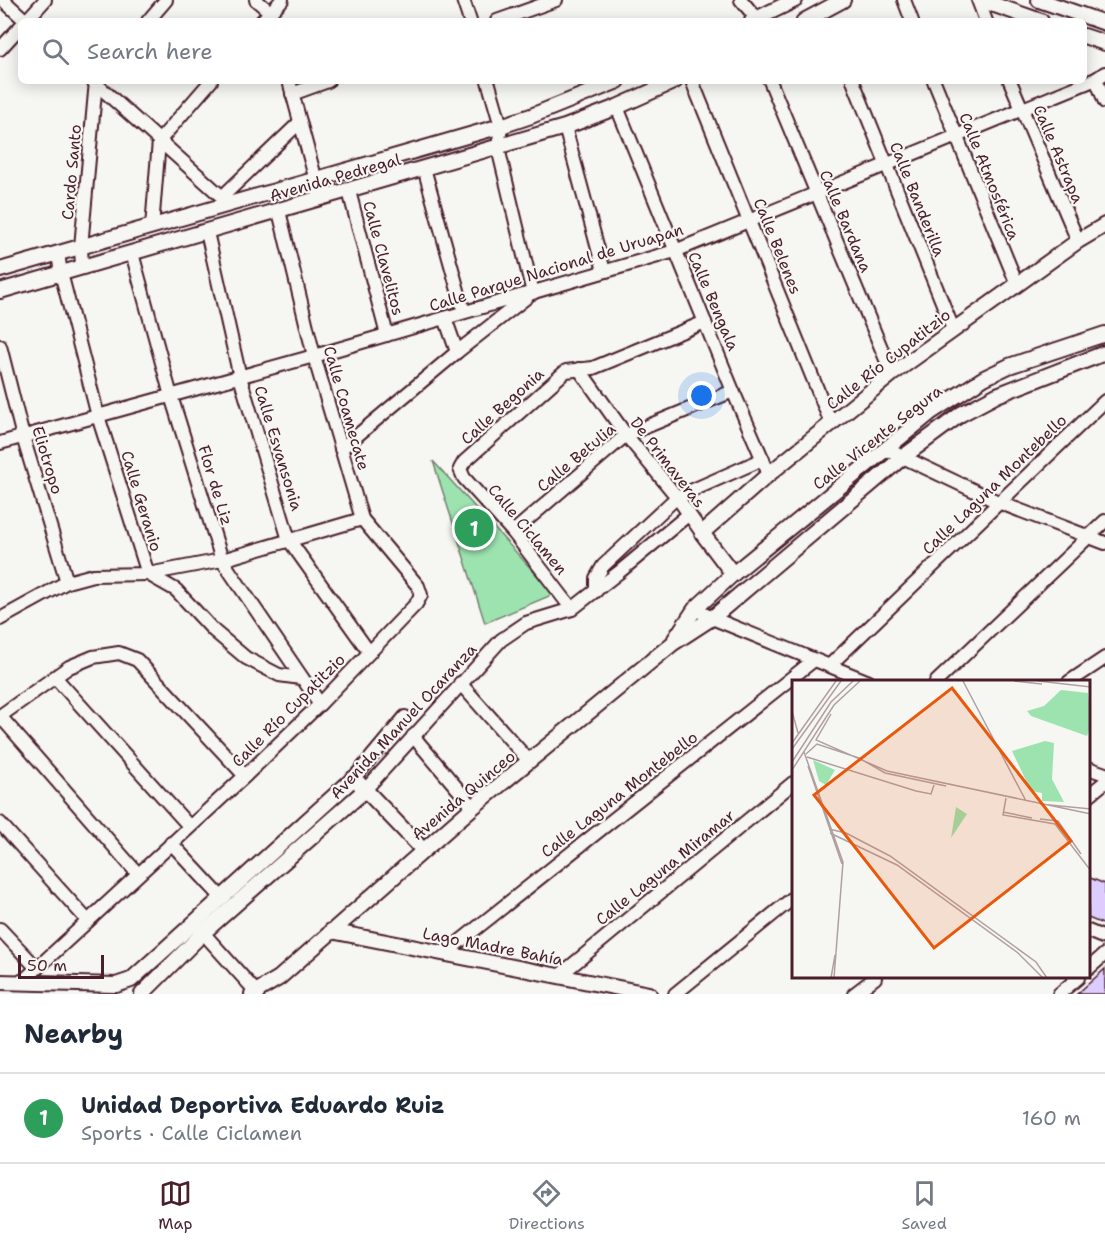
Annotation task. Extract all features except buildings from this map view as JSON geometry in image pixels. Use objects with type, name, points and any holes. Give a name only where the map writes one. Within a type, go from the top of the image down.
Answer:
[{"type":"street","points":[[3,0],[23,18]]},
{"type":"street","points":[[29,18],[45,0]]},
{"type":"street","points":[[151,18],[166,0]]},
{"type":"street","points":[[256,0],[268,18],[282,0]]},
{"type":"street","points":[[463,0],[469,18]]},
{"type":"street","points":[[505,18],[556,0]]},
{"type":"street","points":[[741,0],[753,18]]},
{"type":"street","points":[[758,18],[795,0]]},
{"type":"street","points":[[827,16],[843,0]]},
{"type":"street","points":[[904,0],[911,18]]},
{"type":"street","points":[[979,0],[985,18]]},
{"type":"street","points":[[979,0],[1032,18]]},
{"type":"street","points":[[1039,0],[1105,23]]},
{"type":"street","points":[[0,49],[18,29]]},
{"type":"street","points":[[1087,37],[1105,43]]},
{"type":"street","points":[[1100,76],[1105,102]]},
{"type":"street","name":"Cardo Santo","points":[[82,267],[81,247],[95,84]]},
{"type":"street","points":[[97,84],[226,201],[300,122]]},
{"type":"street","points":[[152,227],[159,141],[208,84]]},
{"type":"street","points":[[290,84],[321,199]]},
{"type":"street","points":[[292,94],[320,84]]},
{"type":"street","points":[[341,449],[533,292],[498,148],[501,126],[489,84]]},
{"type":"street","name":"Avenida Pedregal","points":[[0,270],[152,227],[226,201],[316,180],[501,126],[611,84]]},
{"type":"street","name":"Avenida Pedregal","points":[[0,291],[498,148],[565,127],[668,84]]},
{"type":"street","name":"Calle Belenes","points":[[693,84],[831,423]]},
{"type":"street","name":"Calle Bardana","points":[[771,84],[892,374]]},
{"type":"street","name":"Calle Banderilla","points":[[854,84],[953,329]]},
{"type":"street","name":"Calle Atmosférica","points":[[935,84],[1017,284]]},
{"type":"street","name":"Calle Astrapa","points":[[1011,84],[1078,241]]},
{"type":"street","name":"Calle Parque Nacional de Uruapan","points":[[0,443],[314,356],[675,251],[1081,84]]},
{"type":"street","name":"Calle Bengala","points":[[617,107],[769,474]]},
{"type":"street","points":[[565,127],[604,271]]},
{"type":"street","points":[[424,168],[465,312]]},
{"type":"street","name":"Calle Clavelitos","points":[[349,191],[387,334]]},
{"type":"street","name":"Calle Coamecate","points":[[279,211],[314,356],[362,519],[418,586],[421,595]]},
{"type":"street","name":"Calle Río Cupatitzio","points":[[702,533],[769,474],[892,374],[1078,241],[1105,225]]},
{"type":"street","name":"Calle Esvansonia","points":[[207,232],[240,377],[289,540],[369,652]]},
{"type":"street","name":"Flor de Liz","points":[[132,253],[171,396],[222,560],[320,704]]},
{"type":"street","name":"Calle Geranio","points":[[58,254],[98,416],[148,574],[176,590],[213,631],[246,658],[279,675],[301,678]]},
{"type":"street","points":[[445,318],[457,352]]},
{"type":"street","name":"Calle Begonia","points":[[460,469],[464,462],[566,371],[592,368],[705,322]]},
{"type":"street","name":"Calle Vicente Segura","points":[[695,609],[733,574],[930,413],[984,378],[1009,366],[1105,334]]},
{"type":"street","name":"Eliotropo","points":[[0,345],[23,437],[67,582]]},
{"type":"street","name":"Calle Vicente Segura","points":[[712,618],[903,457],[961,414],[997,395],[1105,353]]},
{"type":"street","name":"De Primaveras","points":[[579,369],[626,435],[677,497],[733,574]]},
{"type":"street","name":"Calle Betulia","points":[[513,532],[626,435],[733,391]]},
{"type":"street","name":"Calle Laguna Montebello","points":[[829,666],[1105,401]]},
{"type":"street","points":[[886,449],[998,502],[1105,543]]},
{"type":"street","points":[[596,591],[596,578],[603,566],[677,497],[763,459]]},
{"type":"street","name":"Calle Ciclamen","points":[[460,469],[464,477],[513,532],[572,609]]},
{"type":"street","name":"Avenida Manuel Ocaranza","points":[[0,982],[116,985],[131,980],[199,928],[365,790],[501,640],[526,623],[572,609],[689,514]]},
{"type":"street","points":[[0,620],[67,582],[93,575],[148,574],[222,560],[362,519]]},
{"type":"street","points":[[938,680],[1105,521]]},
{"type":"street","name":"Calle Río Cupatitzio","points":[[22,982],[246,776],[320,704],[416,604],[421,595]]},
{"type":"street","points":[[695,609],[864,680]]},
{"type":"street","name":"Avenida Quinceo","points":[[672,644],[695,609]]},
{"type":"street","name":"Avenida Quinceo","points":[[255,993],[279,978],[423,850],[529,761],[672,644],[712,618]]},
{"type":"street","points":[[138,874],[0,716],[69,667],[93,657],[119,653],[137,660],[246,776]]},
{"type":"street","points":[[1072,680],[1105,658]]},
{"type":"street","name":"Calle Laguna Montebello","points":[[444,954],[814,660]]},
{"type":"street","points":[[55,677],[189,826]]},
{"type":"street","points":[[460,683],[529,761]]},
{"type":"street","name":"Avenida Manuel Ocaranza","points":[[142,994],[222,898],[354,778],[405,717]]},
{"type":"street","points":[[413,736],[473,807]]},
{"type":"street","points":[[1090,768],[1105,775],[1090,795]]},
{"type":"street","points":[[354,778],[423,850]]},
{"type":"street","name":"Calle Laguna Miramar","points":[[559,976],[792,784]]},
{"type":"street","points":[[0,823],[88,921]]},
{"type":"street","points":[[171,843],[222,898]]},
{"type":"street","points":[[675,994],[792,899]]},
{"type":"street","points":[[199,928],[255,993]]},
{"type":"street","points":[[0,929],[36,967]]},
{"type":"street","name":"Lago Madre Bahía","points":[[331,931],[647,994]]},
{"type":"street","points":[[1090,931],[1105,938]]},
{"type":"street","points":[[1090,968],[1105,954]]},
{"type":"street","name":"Avenida Quinceo","points":[[270,994],[279,978]]},
{"type":"street","points":[[854,994],[874,979]]},
{"type":"street","points":[[1059,994],[1077,979]]},
{"type":"green space","points":[[433,461],[554,594],[485,623]]},
{"type":"place","name":"Unidad Deportiva Eduardo Ruiz","points":[[474,528]]}]
